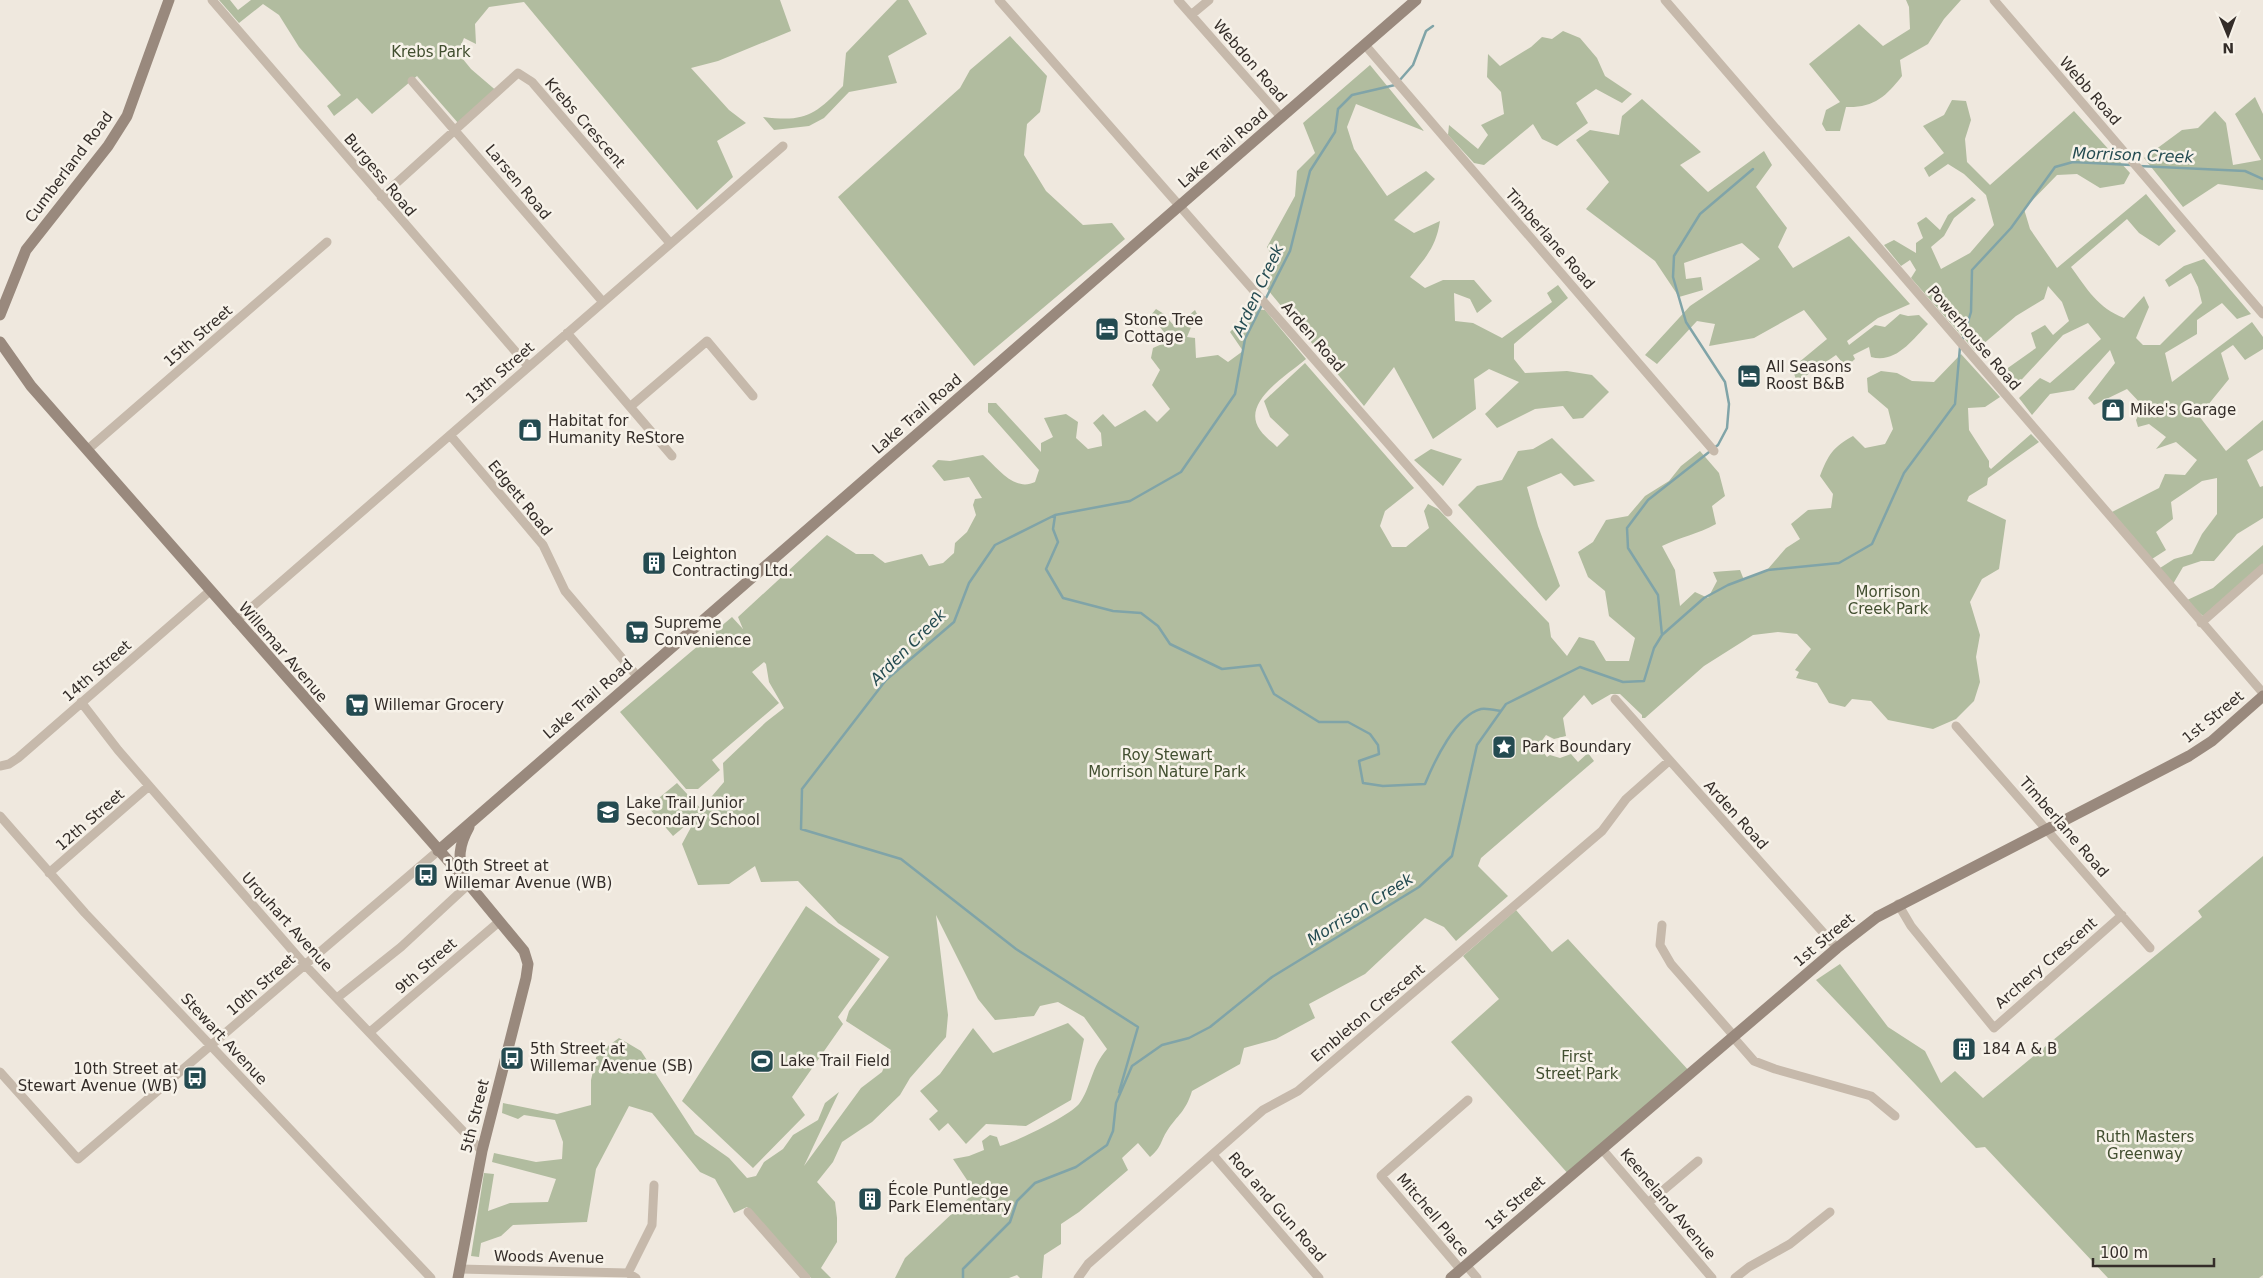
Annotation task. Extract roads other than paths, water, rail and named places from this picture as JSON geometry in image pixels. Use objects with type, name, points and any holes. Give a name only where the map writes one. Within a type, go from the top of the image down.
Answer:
[{"type":"street","name":"Cumberland Road","points":[[0,298],[32,241],[118,132],[135,98],[169,0]]},
{"type":"street","name":"Burgess Road","points":[[212,0],[528,366]]},
{"type":"street","name":"Arden Road","points":[[999,0],[1448,512]]},
{"type":"street","name":"Webdon Road","points":[[1178,0],[1281,117]]},
{"type":"street","points":[[1191,15],[1209,0]]},
{"type":"street","name":"Lake Trail Road","points":[[438,851],[1416,0]]},
{"type":"street","name":"Powerhouse Road","points":[[1665,0],[2263,695]]},
{"type":"street","name":"Webb Road","points":[[1994,0],[2263,314]]},
{"type":"street","name":"Timberlane Road","points":[[1365,45],[1714,451]]},
{"type":"street","name":"Krebs Crescent","points":[[381,197],[518,73],[532,82],[670,243]]},
{"type":"street","name":"Larsen Road","points":[[412,81],[603,302]]},
{"type":"street","name":"13th Street","points":[[236,621],[783,146]]},
{"type":"street","name":"15th Street","points":[[87,450],[327,242]]},
{"type":"street","name":"Cumberland Road","points":[[0,315],[19,265]]},
{"type":"street","points":[[568,333],[672,456]]},
{"type":"street","points":[[631,406],[707,341],[754,396]]},
{"type":"street","name":"Willemar Avenue","points":[[0,342],[31,386],[468,883],[524,951],[528,964]]},
{"type":"street","name":"Willemar Avenue","points":[[0,356],[18,376],[31,386]]},
{"type":"street","name":"Edgett Road","points":[[450,435],[543,546],[565,591],[637,676]]},
{"type":"street","points":[[2201,623],[2263,568]]},
{"type":"street","name":"14th Street","points":[[0,766],[9,764],[18,758],[210,591]]},
{"type":"street","name":"1st Street","points":[[1451,1278],[1836,948],[1876,917],[1898,904],[2190,756],[2212,741],[2263,695]]},
{"type":"street","name":"Arden Road","points":[[1615,699],[1836,948]]},
{"type":"street","name":"Urquhart Avenue","points":[[81,702],[150,786],[305,965],[482,1151]]},
{"type":"street","name":"Timberlane Road","points":[[1956,726],[2150,948]]},
{"type":"street","name":"Embleton Crescent","points":[[1078,1278],[1088,1264],[1263,1110],[1298,1090],[1313,1078],[1602,831],[1626,799],[1669,761]]},
{"type":"street","name":"12th Street","points":[[49,873],[150,786]]},
{"type":"street","name":"Stewart Avenue","points":[[0,816],[49,873],[431,1278]]},
{"type":"street","points":[[337,998],[401,947],[468,883],[460,863],[460,847],[472,820]]},
{"type":"street","name":"10th Street","points":[[0,1072],[78,1159],[438,851]]},
{"type":"street","name":"Archery Crescent","points":[[1898,904],[1912,926],[1994,1028],[2122,915]]},
{"type":"street","name":"9th Street","points":[[370,1032],[500,921]]},
{"type":"street","points":[[1662,926],[1660,945],[1671,964],[1754,1061],[1871,1096],[1895,1116]]},
{"type":"street","name":"5th Street","points":[[459,1273],[482,1151],[528,964]]},
{"type":"street","name":"Mitchell Place","points":[[1463,1267],[1381,1176],[1468,1100]]},
{"type":"street","name":"Keeneland Avenue","points":[[1602,1148],[1712,1278]]},
{"type":"street","name":"Rod and Gun Road","points":[[1213,1155],[1319,1278]]},
{"type":"street","points":[[1648,1203],[1698,1161]]},
{"type":"street","points":[[632,1275],[652,1225],[654,1185]]},
{"type":"street","points":[[748,1212],[806,1278]]},
{"type":"street","points":[[1735,1278],[1790,1244],[1830,1212]]},
{"type":"street","points":[[1463,1267],[1477,1278]]},
{"type":"street","name":"Woods Avenue","points":[[459,1273],[632,1275]]},
{"type":"waterway","name":"Arden Creek","points":[[1399,81],[1413,65],[1426,31],[1433,26]]},
{"type":"waterway","name":"Arden Creek","points":[[1265,300],[1290,251],[1310,171],[1335,132],[1338,109],[1352,95],[1395,85]]},
{"type":"waterway","name":"Morrison Creek","points":[[1962,341],[1971,312],[1972,270],[2011,228],[2055,167],[2073,162],[2131,165]]},
{"type":"waterway","name":"Morrison Creek","points":[[2139,166],[2245,171],[2263,179]]},
{"type":"waterway","points":[[1662,635],[1658,595],[1628,548],[1627,528],[1648,500],[1718,445],[1727,428],[1729,404],[1725,382],[1686,322],[1673,277],[1674,256],[1700,214],[1753,169]]},
{"type":"waterway","name":"Arden Creek","points":[[1119,1092],[1138,1027],[1016,949],[901,859],[801,829],[802,789],[886,680],[954,622],[969,583],[995,545],[1055,515],[1130,501],[1181,472],[1235,394],[1245,339],[1262,305]]},
{"type":"waterway","name":"Morrison Creek","points":[[963,1278],[963,1269],[1010,1222],[1017,1201],[1035,1183],[1076,1167],[1107,1145],[1113,1131],[1116,1103],[1132,1066],[1162,1045],[1189,1038],[1210,1027],[1272,977],[1419,887],[1452,856],[1477,745],[1506,704],[1580,667],[1623,682],[1644,681],[1654,648],[1662,635],[1704,598],[1728,585],[1768,570],[1839,563],[1872,544],[1904,473],[1955,404],[1960,347]]},
{"type":"waterway","points":[[1055,516],[1053,529],[1058,542],[1046,569],[1063,598],[1113,611],[1141,613],[1158,626],[1170,644],[1222,669],[1260,665],[1274,694],[1319,722],[1348,722],[1370,734],[1378,745],[1379,754],[1359,761],[1363,783],[1383,786],[1425,784],[1447,740],[1463,720],[1481,709],[1501,711]]},
{"type":"place","name":"Stone Tree Cottage","points":[[1107,329]]},
{"type":"place","name":"All Seasons Roost B&B","points":[[1749,376]]},
{"type":"place","name":"Mike's Garage","points":[[2113,410]]},
{"type":"place","name":"Habitat for Humanity ReStore","points":[[530,430]]},
{"type":"place","name":"Leighton Contracting Ltd.","points":[[654,563]]},
{"type":"place","name":"Supreme Convenience","points":[[637,632]]},
{"type":"place","name":"Willemar Grocery","points":[[357,705]]},
{"type":"place","name":"Park Boundary","points":[[1504,747]]},
{"type":"place","name":"Lake Trail Junior Secondary School","points":[[608,812]]},
{"type":"place","name":"10th Street at Willemar Avenue (WB)","points":[[426,875]]},
{"type":"place","name":"184 A & B","points":[[1964,1049]]},
{"type":"place","name":"5th Street at Willemar Avenue (SB)","points":[[512,1058]]},
{"type":"place","name":"Lake Trail Field","points":[[762,1061]]},
{"type":"place","name":"10th Street at Stewart Avenue (WB)","points":[[195,1078]]},
{"type":"place","name":"École Puntledge Park Elementary","points":[[870,1199]]},
{"type":"park label","name":"Krebs Park","points":[[431,52]]},
{"type":"park label","name":"Morrison Creek Park","points":[[1888,600]]},
{"type":"park label","name":"Roy Stewart Morrison Nature Park","points":[[1167,764]]},
{"type":"park label","name":"First Street Park","points":[[1577,1066]]},
{"type":"park label","name":"Ruth Masters Greenway","points":[[2145,1146]]}]
